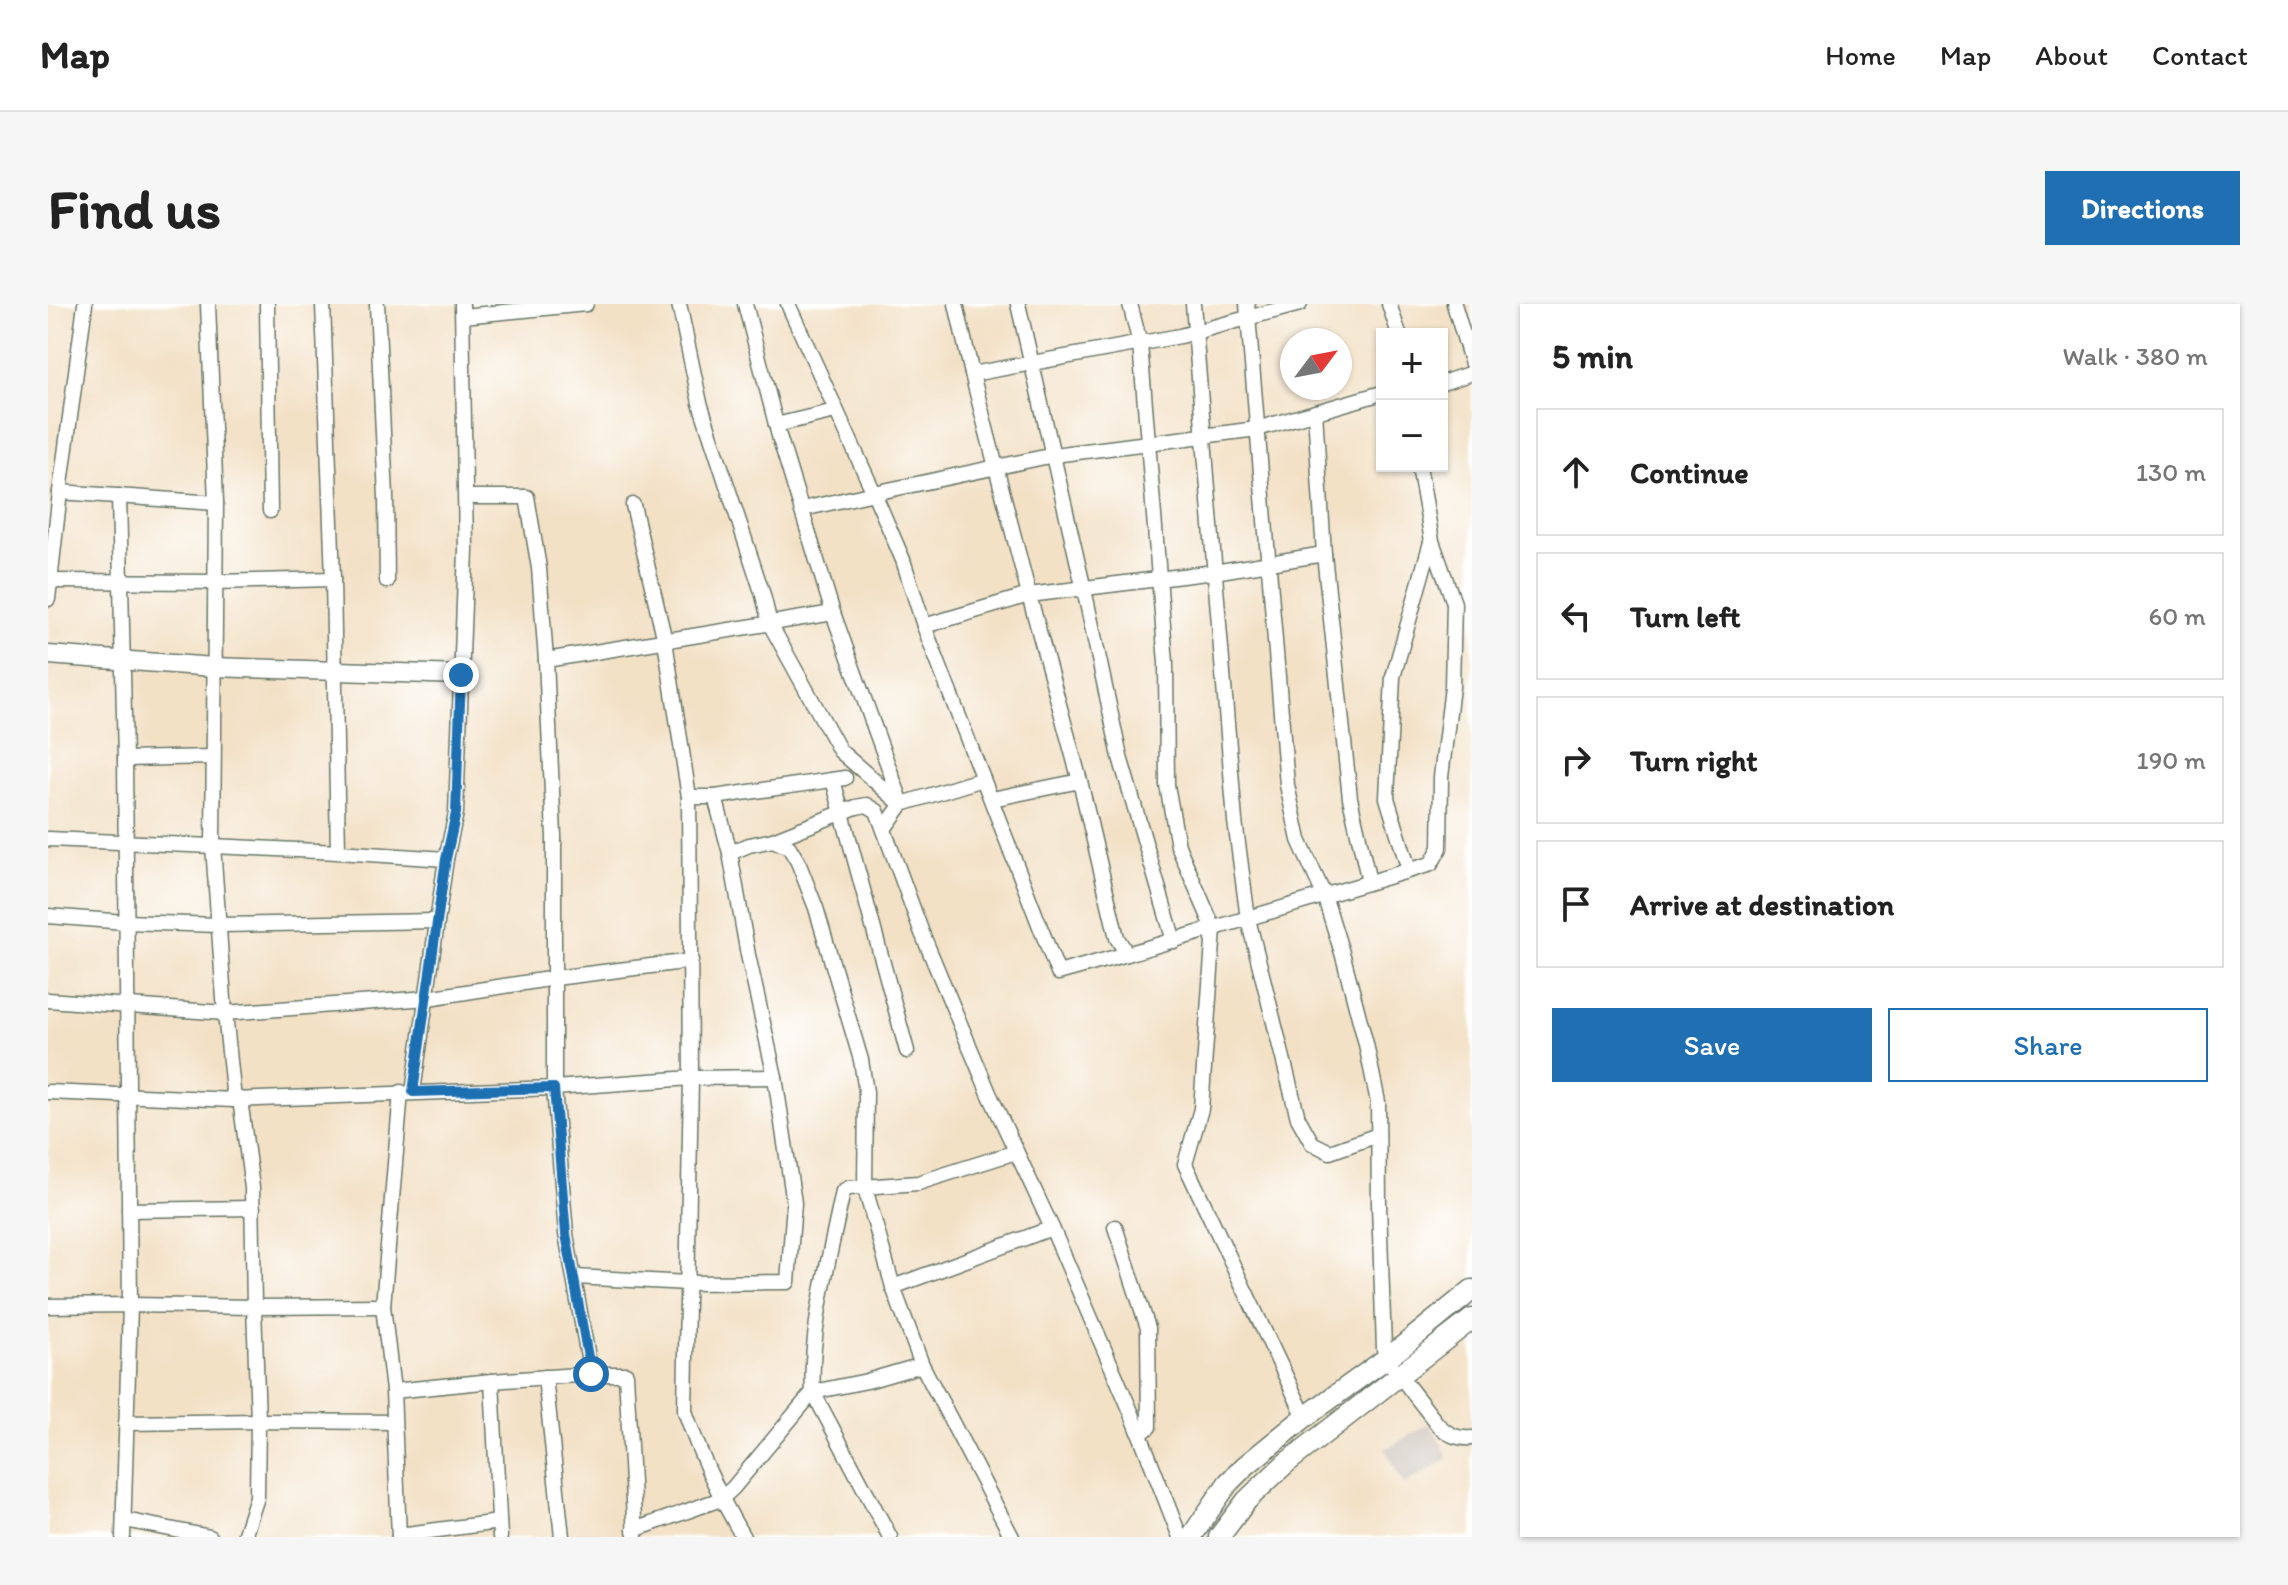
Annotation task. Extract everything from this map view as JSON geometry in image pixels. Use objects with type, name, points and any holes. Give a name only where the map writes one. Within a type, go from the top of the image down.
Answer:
[{"type":"main road","points":[[1191,1537],[1228,1483],[1255,1456],[1472,1290]]},
{"type":"main road","points":[[1219,1537],[1247,1500],[1285,1464],[1472,1319]]},
{"type":"street","points":[[48,599],[85,304]]},
{"type":"street","points":[[208,304],[216,503],[213,846],[225,1013],[253,1208],[257,1497],[244,1537]]},
{"type":"street","points":[[267,304],[270,511]]},
{"type":"street","points":[[323,304],[333,579],[338,852]]},
{"type":"street","points":[[377,304],[387,581]]},
{"type":"street","points":[[492,1381],[499,1529],[399,1536],[393,1391],[383,1306],[407,1092],[428,998],[446,859],[456,813],[466,550],[462,310],[576,304]]},
{"type":"street","points":[[679,304],[700,403],[774,623],[840,751],[902,804]]},
{"type":"street","points":[[745,304],[776,425],[833,613],[902,804]]},
{"type":"street","points":[[788,304],[903,560],[924,626],[1058,973],[1431,864],[1440,848],[1441,777],[1452,687],[1454,603],[1432,541],[1420,472]]},
{"type":"street","points":[[956,304],[1029,595],[1080,781],[1117,938],[1127,954]]},
{"type":"street","points":[[1018,304],[1120,757],[1174,941]]},
{"type":"street","points":[[1130,304],[1140,344],[1166,663],[1167,785],[1178,846],[1214,929],[1201,1109],[1185,1164],[1305,1417]]},
{"type":"street","points":[[1193,304],[1235,821],[1248,919],[1298,1118],[1312,1143],[1330,1152],[1378,1135]]},
{"type":"street","points":[[972,374],[1140,344],[1225,325],[1248,310],[1300,304]]},
{"type":"street","points":[[1389,304],[1397,328]]},
{"type":"street","points":[[1454,304],[1472,364]]},
{"type":"street","points":[[1248,310],[1287,785],[1299,840],[1324,895],[1366,1044],[1378,1102],[1386,1358],[1447,1434],[1461,1439],[1472,1438]]},
{"type":"street","points":[[1448,381],[1472,373]]},
{"type":"street","points":[[803,509],[1054,455],[1257,429],[1376,395]]},
{"type":"street","points":[[776,425],[835,411]]},
{"type":"street","points":[[1315,412],[1324,554],[1350,798],[1369,882]]},
{"type":"street","points":[[60,492],[216,503]]},
{"type":"street","points":[[119,496],[125,759],[130,1305],[123,1537]]},
{"type":"street","points":[[466,497],[527,497],[539,568],[554,836],[554,1088],[566,1234],[591,1374]]},
{"type":"street","points":[[633,505],[665,641],[689,797],[691,1078],[685,1411],[721,1499],[743,1537]]},
{"type":"street","points":[[1409,870],[1387,798],[1393,677],[1432,541]]},
{"type":"street","points":[[924,626],[1029,595],[1214,572],[1324,554]]},
{"type":"street","points":[[50,581],[333,579]]},
{"type":"street","points":[[546,660],[833,613]]},
{"type":"street","points":[[48,655],[214,667],[461,675]]},
{"type":"street","points":[[125,759],[212,757]]},
{"type":"street","points":[[689,797],[715,797],[839,779],[842,813],[907,1051]]},
{"type":"street","points":[[884,829],[902,804],[983,779]]},
{"type":"street","points":[[992,799],[1080,781]]},
{"type":"street","points":[[575,1277],[688,1283],[788,1282],[794,1203],[775,1077],[748,955],[730,853],[715,797]]},
{"type":"street","points":[[730,853],[867,805],[877,811],[922,933],[989,1093],[1052,1228],[1140,1434],[1180,1537]]},
{"type":"street","points":[[48,839],[446,859]]},
{"type":"street","points":[[773,840],[789,847],[798,862],[816,908],[861,1060],[866,1092],[865,1188],[893,1287],[922,1365],[1012,1537]]},
{"type":"street","points":[[48,916],[219,925],[437,921]]},
{"type":"street","points":[[48,1000],[225,1013],[428,998],[691,961]]},
{"type":"street","points":[[48,1092],[237,1100],[554,1088],[691,1078],[775,1077]]},
{"type":"street","points":[[890,1537],[813,1392],[812,1371],[822,1299],[843,1191],[918,1183],[1016,1152]]},
{"type":"street","points":[[129,1210],[253,1208]]},
{"type":"street","points":[[1115,1227],[1148,1328],[1149,1427],[1140,1434]]},
{"type":"street","points":[[893,1287],[1052,1228]]},
{"type":"street","points":[[48,1306],[383,1306]]},
{"type":"street","points":[[393,1391],[545,1377],[626,1374],[634,1533],[721,1499],[813,1392],[922,1365]]},
{"type":"street","points":[[545,1377],[562,1537]]},
{"type":"street","points":[[126,1423],[394,1422]]},
{"type":"street","points":[[125,1520],[210,1537]]},
{"type":"shaded area","points":[[1430,1424],[1449,1458],[1404,1484],[1385,1449]]},
{"type":"route","points":[[461,675],[456,813],[446,859],[413,1092],[554,1088],[566,1234],[591,1374]]}]
